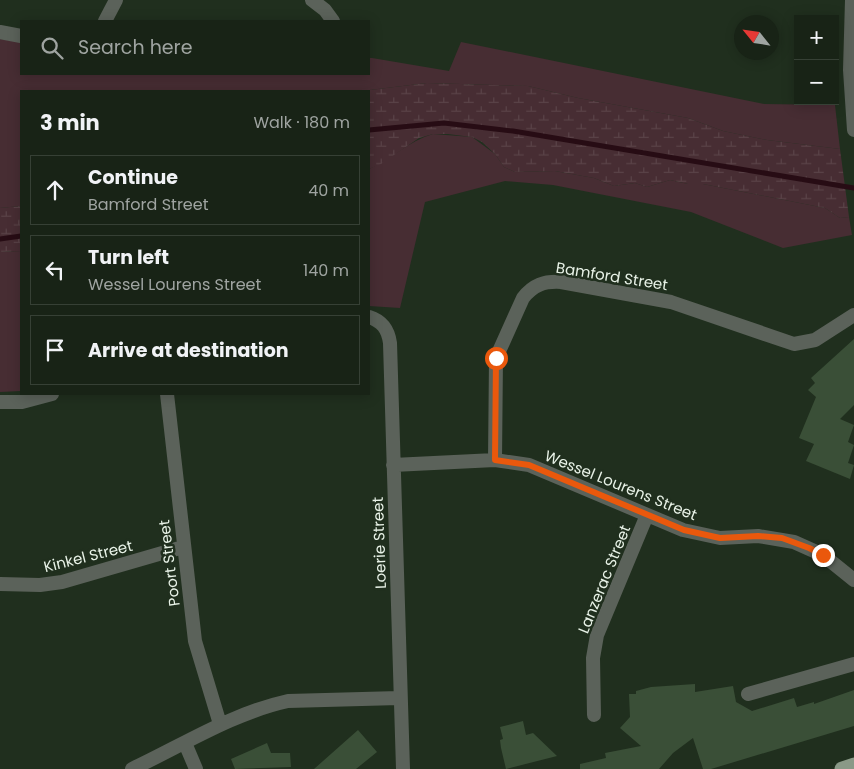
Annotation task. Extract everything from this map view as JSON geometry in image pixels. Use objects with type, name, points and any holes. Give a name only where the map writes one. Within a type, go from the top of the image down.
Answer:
[{"type":"main road","points":[[842,769],[854,765]]},
{"type":"street","points":[[106,20],[116,0]]},
{"type":"street","points":[[312,0],[325,10],[332,20]]},
{"type":"street","points":[[852,0],[850,70],[854,130]]},
{"type":"street","points":[[0,32],[20,36]]},
{"type":"street","name":"Bamford Street","points":[[495,460],[496,358],[523,298],[528,291],[543,282],[561,282],[671,302],[794,344],[815,340],[854,315]]},
{"type":"street","name":"Loerie Street","points":[[373,318],[387,330],[390,343],[399,698],[403,769]]},
{"type":"street","points":[[0,402],[22,402],[48,395]]},
{"type":"street","name":"Poort Street","points":[[167,395],[195,641],[220,724]]},
{"type":"street","name":"Wessel Lourens Street","points":[[393,465],[495,460],[529,465],[684,530],[712,536],[770,536],[794,542],[823,555],[854,580]]},
{"type":"street","name":"Lanzerac Street","points":[[594,715],[593,658],[597,635],[648,515]]},
{"type":"street","name":"Kinkel Street","points":[[0,584],[62,582],[183,547]]},
{"type":"street","points":[[748,694],[854,664]]},
{"type":"street","points":[[132,769],[185,744],[220,724],[288,701],[399,698]]},
{"type":"street","points":[[185,744],[196,769]]},
{"type":"green space","points":[[0,39],[20,42],[20,75],[370,75],[370,58],[449,71],[461,42],[764,104],[835,105],[840,149],[767,140],[723,131],[688,118],[578,98],[528,86],[427,83],[370,90],[20,90],[20,206],[0,208]]},
{"type":"green space","points":[[427,83],[528,86],[578,98],[688,118],[723,131],[767,140],[840,149],[849,217],[840,218],[825,208],[703,184],[688,184],[670,180],[647,187],[635,183],[614,186],[594,178],[555,171],[515,172],[504,167],[495,154],[482,142],[472,137],[448,134],[433,134],[419,138],[381,164],[370,169],[370,90]]},
{"type":"green space","points":[[433,134],[472,137],[495,154],[504,167],[515,172],[555,171],[594,178],[614,186],[635,183],[647,187],[670,180],[688,184],[703,184],[825,208],[840,218],[849,217],[852,235],[783,248],[691,212],[553,185],[505,181],[425,202],[400,308],[370,306],[370,168],[424,137]]},
{"type":"green space","points":[[20,206],[20,251],[0,252],[0,208]]},
{"type":"green space","points":[[20,251],[20,391],[0,392],[0,252]]},
{"type":"building","points":[[854,339],[854,405],[840,419],[854,425],[848,442],[854,445],[848,463],[854,465],[850,479],[806,461],[814,444],[799,438],[816,397],[808,390],[815,383],[811,378]]},
{"type":"building","points":[[695,684],[695,692],[733,686],[736,702],[752,711],[794,698],[797,707],[814,702],[814,704],[854,690],[854,726],[711,769],[703,769],[693,738],[673,753],[659,769],[580,769],[580,764],[606,758],[605,753],[641,746],[620,728],[630,717],[629,694],[636,694],[636,691],[651,687]]},
{"type":"building","points":[[523,721],[526,735],[533,733],[557,756],[506,769],[501,748],[500,740],[503,739],[500,727]]},
{"type":"building","points":[[358,730],[377,752],[356,769],[314,769]]},
{"type":"building","points":[[267,743],[271,753],[290,753],[291,767],[235,769],[231,759]]},
{"type":"waterway","points":[[370,130],[444,123],[513,131],[854,188]]},
{"type":"waterway","points":[[0,239],[20,236]]},
{"type":"route","points":[[496,358],[495,460],[529,465],[684,530],[720,538],[758,536],[782,538],[823,555]]}]
